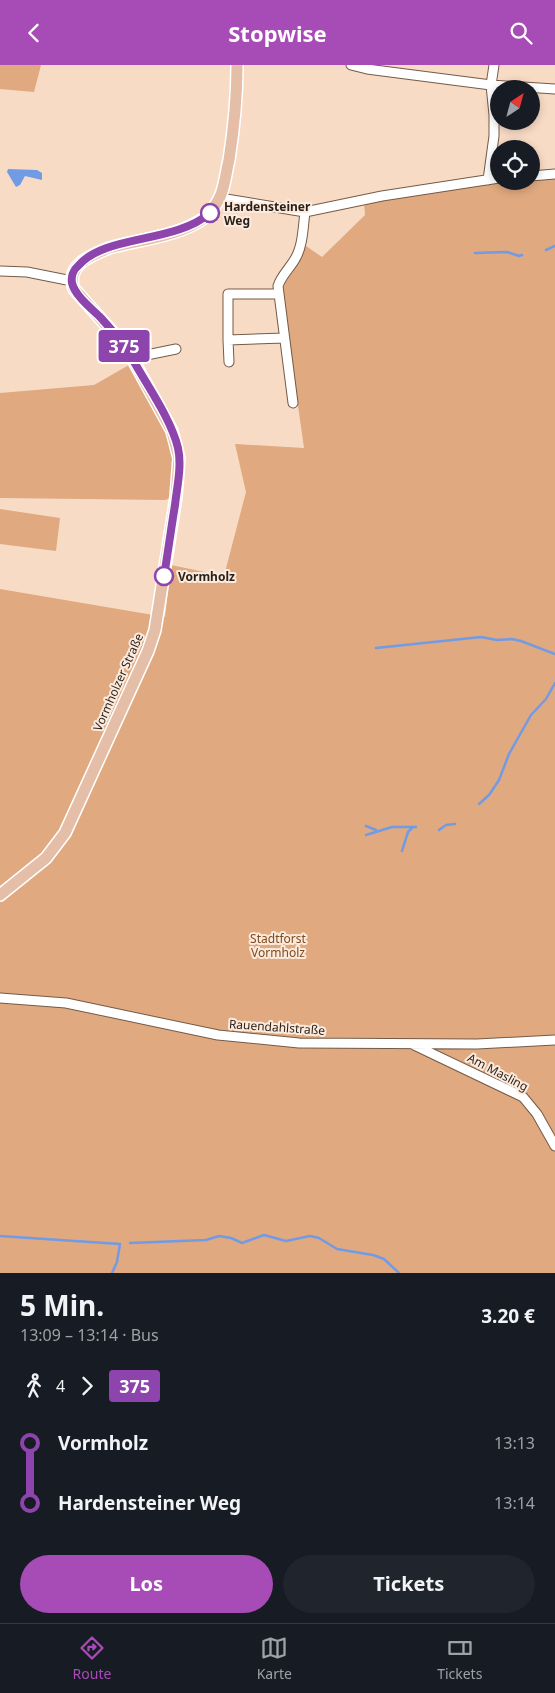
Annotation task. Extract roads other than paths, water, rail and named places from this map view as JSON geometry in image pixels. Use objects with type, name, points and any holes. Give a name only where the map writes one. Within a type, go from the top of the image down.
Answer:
[{"type":"main road","points":[[72,281],[74,269],[88,257],[109,248],[189,227],[212,211],[220,198],[226,174],[233,132],[237,92],[237,65]]},
{"type":"main road","name":"Vormholzer Straße","points":[[0,895],[46,859],[65,833],[148,651],[155,630],[176,497],[179,458],[172,431],[123,344],[78,293],[72,281]]},
{"type":"street","points":[[351,65],[367,69],[490,85]]},
{"type":"street","points":[[492,80],[494,65]]},
{"type":"street","points":[[540,88],[555,89]]},
{"type":"street","points":[[220,198],[305,212],[382,196],[488,180],[494,130]]},
{"type":"street","points":[[540,175],[555,174]]},
{"type":"street","points":[[293,403],[284,338],[279,281],[296,258],[305,212]]},
{"type":"street","points":[[0,271],[26,272],[72,281]]},
{"type":"street","points":[[228,362],[228,294],[279,293]]},
{"type":"street","points":[[228,340],[284,338]]},
{"type":"street","points":[[132,359],[176,349]]},
{"type":"street","name":"Rauendahlstraße","points":[[0,998],[66,1003],[218,1035],[255,1040],[298,1043],[477,1044],[555,1040]]},
{"type":"street","name":"Am Masling","points":[[409,1043],[523,1097],[537,1114],[555,1146]]},
{"type":"water","points":[[8,169],[37,170],[42,173],[42,180],[25,176],[20,185],[16,187],[7,172]]},
{"type":"waterway","points":[[546,250],[555,246]]},
{"type":"waterway","points":[[475,253],[507,252],[519,256],[522,255]]},
{"type":"waterway","points":[[376,648],[481,637],[521,641],[555,654]]},
{"type":"waterway","points":[[479,804],[489,795],[499,780],[509,754],[531,715],[546,699],[555,683]]},
{"type":"waterway","points":[[439,830],[446,825],[455,824]]},
{"type":"waterway","points":[[366,826],[376,830]]},
{"type":"waterway","points":[[366,835],[392,827],[416,827]]},
{"type":"waterway","points":[[402,851],[408,832],[412,828]]},
{"type":"waterway","points":[[130,1243],[206,1240],[219,1236],[231,1238],[242,1243],[264,1235],[286,1241],[310,1236],[319,1238],[337,1249],[373,1255],[384,1259],[399,1273]]},
{"type":"waterway","points":[[0,1236],[120,1244],[117,1262],[112,1273]]},
{"type":"place","name":"Hardensteiner Weg","points":[[210,213]]},
{"type":"place","name":"Vormholz","points":[[164,576]]},
{"type":"park label","name":"Stadtforst Vormholz","points":[[278,945]]}]
